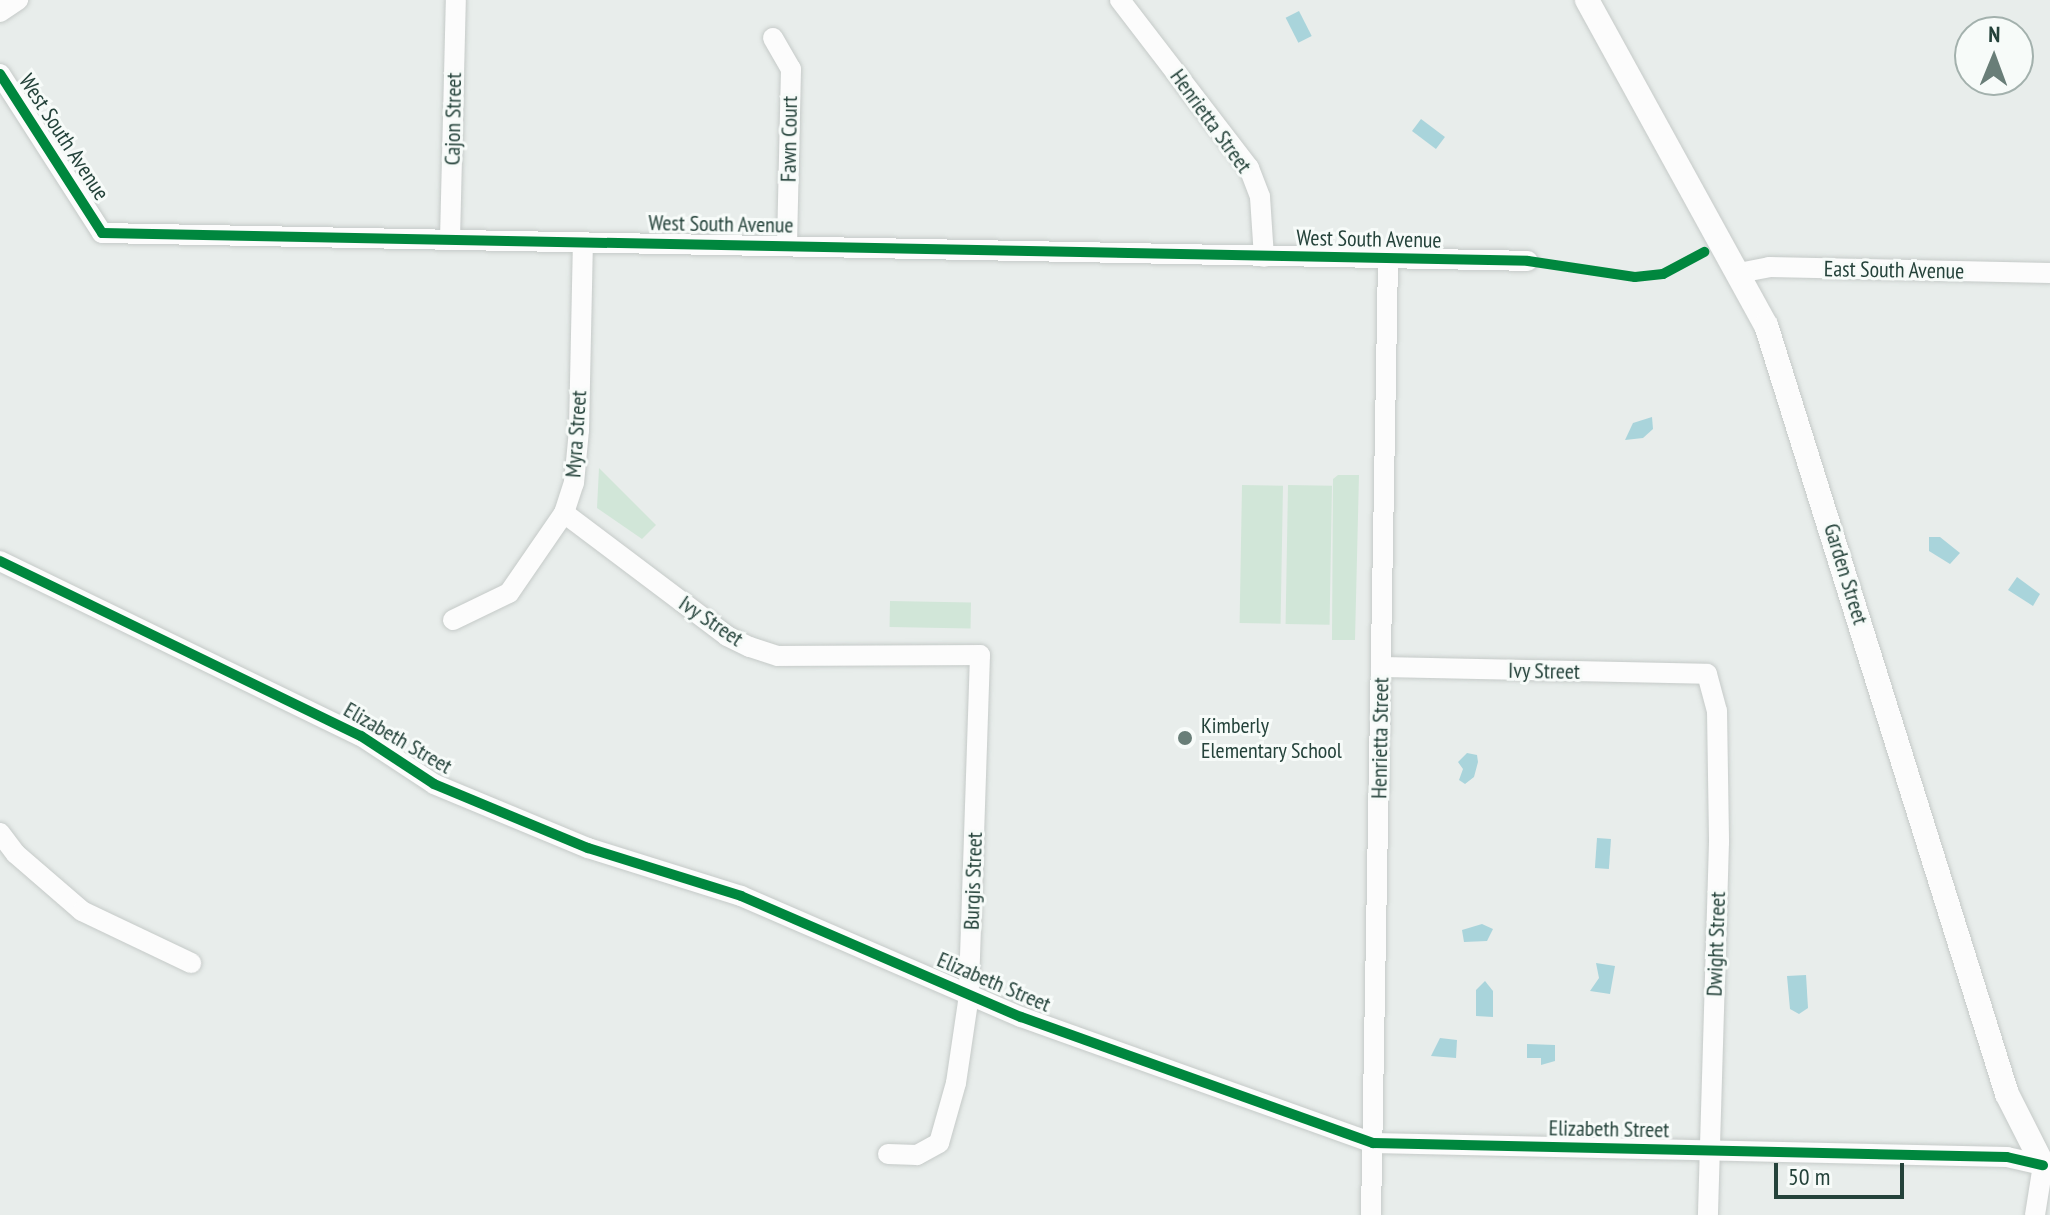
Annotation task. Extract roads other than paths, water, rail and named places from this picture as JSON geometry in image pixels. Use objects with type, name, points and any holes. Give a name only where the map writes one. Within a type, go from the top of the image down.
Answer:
[{"type":"street","name":"Cajon Street","points":[[450,239],[456,0]]},
{"type":"street","name":"Henrietta Street","points":[[1120,0],[1249,168],[1260,197],[1264,257]]},
{"type":"street","name":"Garden Street","points":[[1587,0],[1739,273],[1777,353],[2007,1094],[2046,1167]]},
{"type":"street","name":"Fawn Court","points":[[773,38],[791,69],[787,245]]},
{"type":"street","name":"West South Avenue","points":[[0,74],[102,233],[1528,261]]},
{"type":"street","name":"Myra Street","points":[[453,620],[509,593],[564,513],[574,483],[579,430],[583,243]]},
{"type":"street","name":"Henrietta Street","points":[[1371,1215],[1388,260]]},
{"type":"street","name":"East South Avenue","points":[[1739,273],[1769,267],[2050,273]]},
{"type":"street","name":"Ivy Street","points":[[564,513],[727,636],[750,647],[778,656],[980,655]]},
{"type":"street","name":"Elizabeth Street","points":[[0,561],[361,736],[434,784],[588,848],[741,896],[969,995],[1373,1143],[2007,1157],[2046,1167]]},
{"type":"street","name":"Burgis Street","points":[[888,1154],[932,1151],[945,1134],[969,995],[980,655]]},
{"type":"street","name":"Ivy Street","points":[[1381,667],[1707,674]]},
{"type":"street","name":"Dwight Street","points":[[1707,674],[1717,711],[1719,842],[1708,1215]]},
{"type":"street","points":[[0,833],[82,911],[191,963]]},
{"type":"street","points":[[2035,1215],[2046,1167]]},
{"type":"water","points":[[1299,11],[1312,36],[1298,43],[1286,18]]},
{"type":"water","points":[[1421,119],[1445,137],[1436,149],[1412,131]]},
{"type":"water","points":[[1652,417],[1653,429],[1643,438],[1625,440],[1633,423]]},
{"type":"water","points":[[1929,537],[1940,537],[1960,553],[1950,564],[1929,551]]},
{"type":"water","points":[[2017,577],[2040,594],[2033,606],[2008,590]]},
{"type":"water","points":[[1467,753],[1477,755],[1478,762],[1474,777],[1465,784],[1459,780],[1463,769],[1458,762]]},
{"type":"water","points":[[1597,838],[1611,839],[1609,869],[1595,868]]},
{"type":"water","points":[[1482,924],[1493,929],[1487,941],[1464,942],[1462,930]]},
{"type":"water","points":[[1596,963],[1615,966],[1610,994],[1590,991],[1599,978]]},
{"type":"water","points":[[1806,975],[1808,1008],[1799,1014],[1790,1009],[1787,976]]},
{"type":"water","points":[[1485,981],[1493,991],[1493,1017],[1476,1016],[1476,990]]},
{"type":"water","points":[[1440,1038],[1457,1040],[1456,1058],[1431,1056]]},
{"type":"water","points":[[1527,1044],[1555,1045],[1555,1061],[1541,1065],[1541,1058],[1527,1058]]},
{"type":"place","name":"Kimberly Elementary School","points":[[1185,738]]}]
